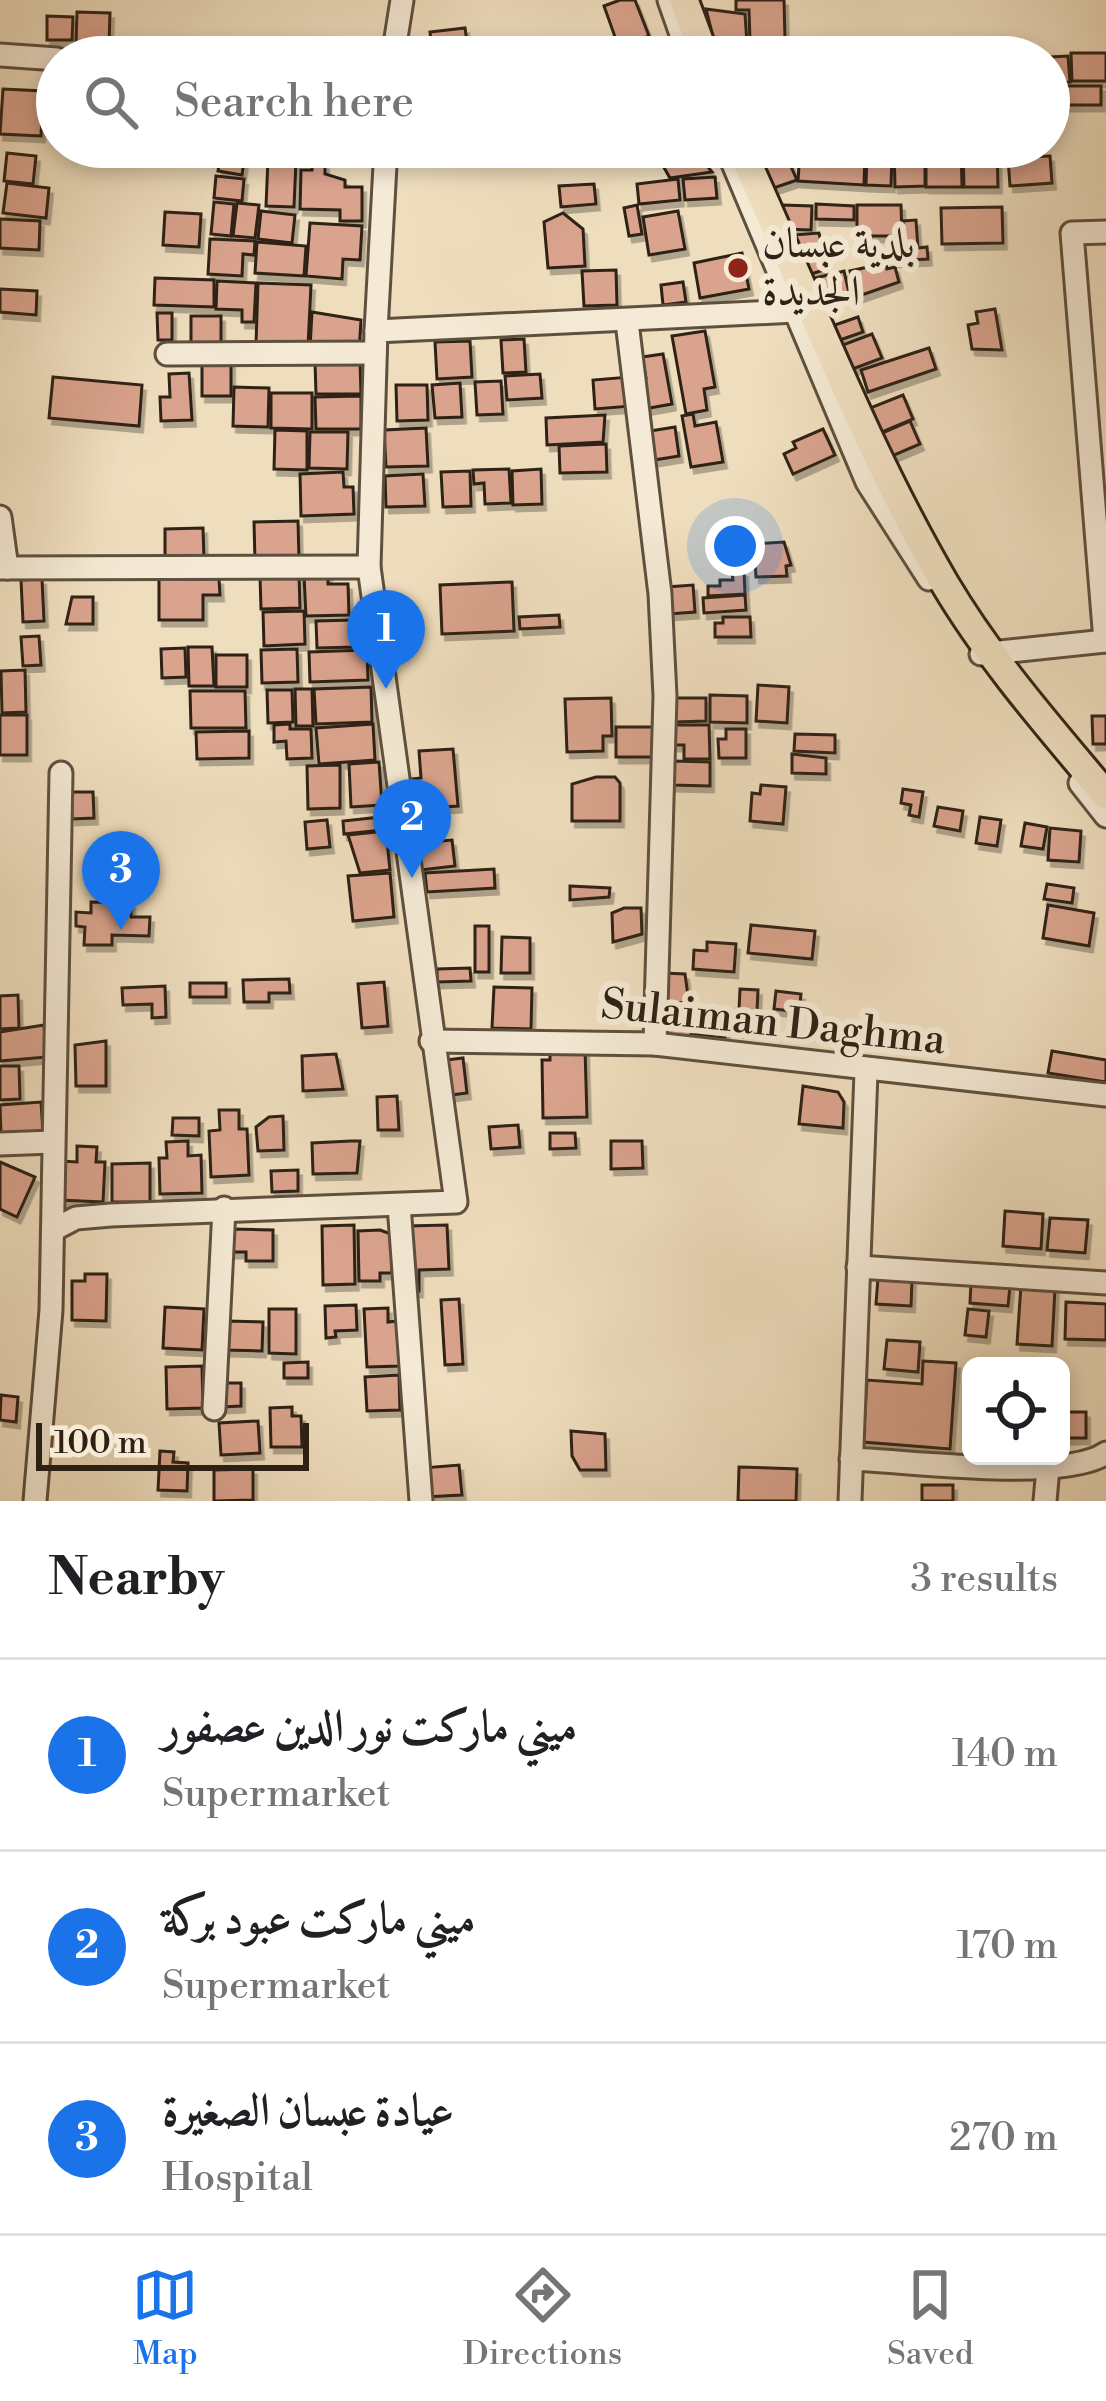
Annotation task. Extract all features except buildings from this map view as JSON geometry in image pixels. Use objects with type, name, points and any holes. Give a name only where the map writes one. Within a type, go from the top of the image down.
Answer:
[{"type":"main road","points":[[684,0],[698,36]]},
{"type":"main road","points":[[749,168],[887,476],[948,588],[987,654],[1106,794]]},
{"type":"street","points":[[396,36],[402,0]]},
{"type":"street","points":[[669,0],[682,36]]},
{"type":"street","points":[[0,55],[36,58]]},
{"type":"street","points":[[53,1230],[76,1218],[224,1208],[456,1202],[369,567],[385,168]]},
{"type":"street","points":[[735,168],[874,497],[1106,816]]},
{"type":"street","points":[[987,654],[1106,641],[1100,464],[1072,233],[1106,232]]},
{"type":"street","points":[[167,354],[796,311]]},
{"type":"street","points":[[627,322],[660,593],[665,696],[655,1044]]},
{"type":"street","points":[[0,518],[4,568],[369,567]]},
{"type":"street","points":[[35,1501],[53,1230],[61,773]]},
{"type":"street","name":"Sulaiman Daghma","points":[[431,1042],[655,1044],[866,1072],[1106,1094]]},
{"type":"street","points":[[850,1501],[866,1072]]},
{"type":"street","points":[[0,1144],[53,1142]]},
{"type":"street","points":[[399,1205],[421,1501]]},
{"type":"street","points":[[214,1408],[224,1208]]},
{"type":"street","points":[[857,1267],[1106,1282]]},
{"type":"street","points":[[850,1459],[1048,1468],[1088,1466],[1106,1453]]},
{"type":"street","points":[[1046,1501],[1048,1468]]},
{"type":"place","name":"بلدية عبسان الجديدة","points":[[738,268]]},
{"type":"place","name":"ميني ماركت نور الدين عصفور","points":[[386,689]]},
{"type":"place","name":"ميني ماركت عبود بركة","points":[[412,878]]},
{"type":"place","name":"عيادة عبسان الصغيرة","points":[[121,930]]}]
